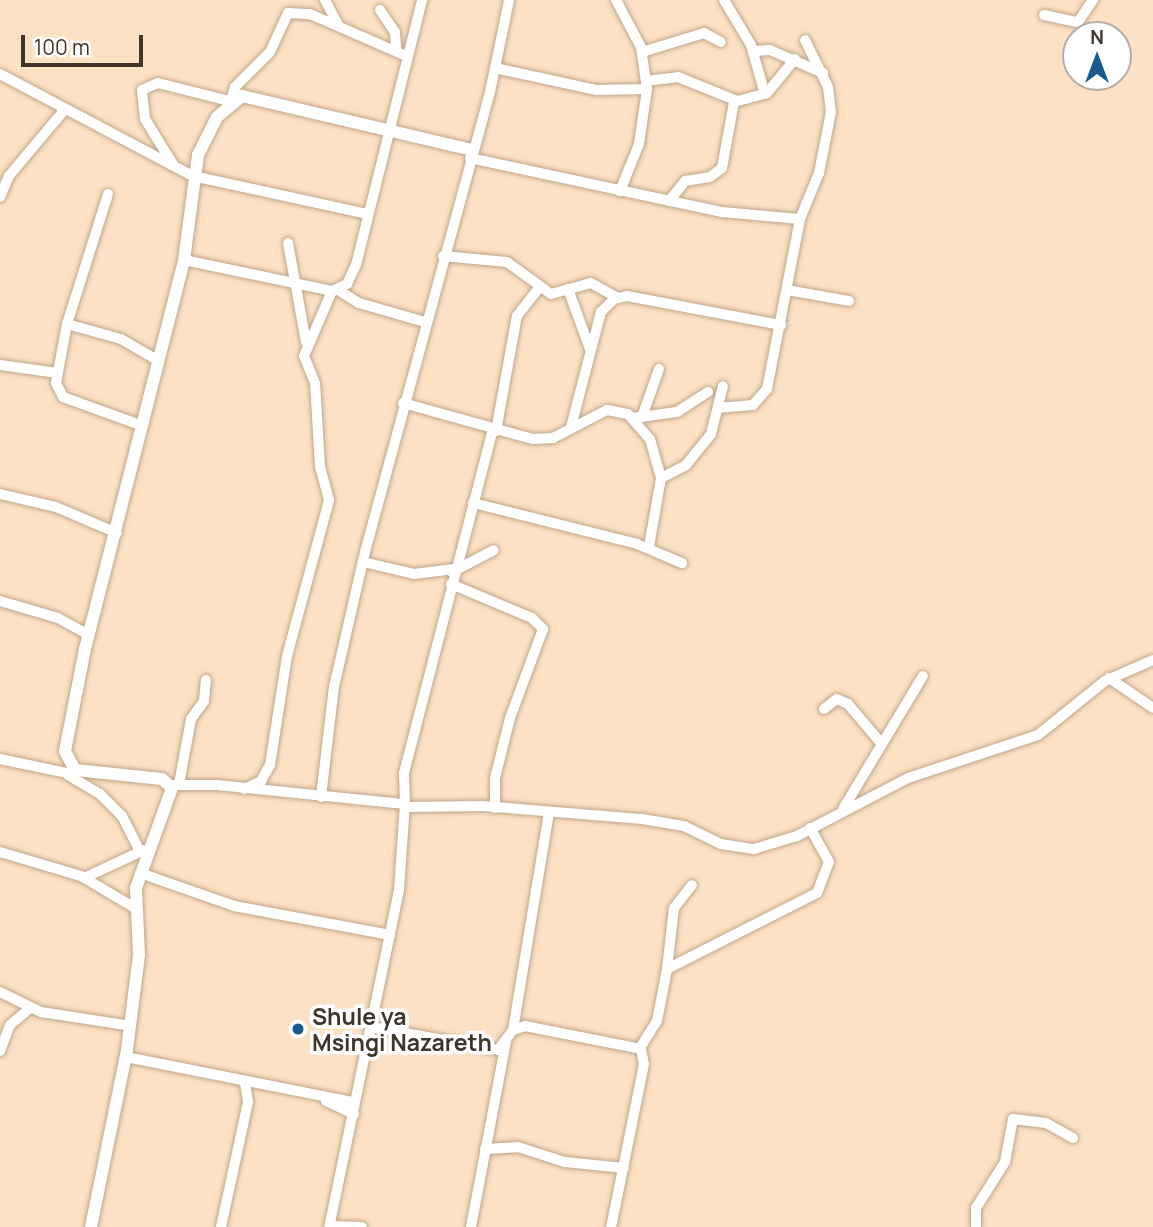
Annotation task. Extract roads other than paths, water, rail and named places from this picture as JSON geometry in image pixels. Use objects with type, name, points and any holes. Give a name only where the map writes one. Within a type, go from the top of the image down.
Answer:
[{"type":"street","points":[[325,0],[339,26]]},
{"type":"street","points":[[306,342],[320,326],[335,290],[356,265],[422,0]]},
{"type":"street","points":[[321,797],[334,687],[363,562],[402,403],[495,68],[509,0]]},
{"type":"street","points":[[616,0],[642,52],[647,85],[639,144],[620,191]]},
{"type":"street","points":[[724,0],[753,51],[765,94]]},
{"type":"street","points":[[1044,15],[1078,22],[1093,0]]},
{"type":"street","points":[[380,10],[395,32],[396,48]]},
{"type":"street","points":[[83,772],[69,763],[65,751],[89,635],[184,260],[193,176],[205,138],[230,101],[235,87],[270,52],[288,13],[339,26],[396,48],[406,56]]},
{"type":"street","points":[[642,52],[704,33],[721,42]]},
{"type":"street","points":[[718,408],[744,409],[761,399],[775,365],[800,219],[816,184],[831,112],[823,74],[805,40]]},
{"type":"street","points":[[753,51],[795,59],[823,74]]},
{"type":"street","points":[[495,68],[596,90],[647,85],[678,77],[735,100],[765,94],[795,59]]},
{"type":"street","points":[[0,74],[193,176],[368,214]]},
{"type":"street","points":[[174,166],[145,118],[142,90],[158,83],[230,101],[250,96],[620,191],[669,201],[800,219]]},
{"type":"street","points":[[669,201],[685,181],[710,177],[722,168],[735,100]]},
{"type":"street","points":[[0,197],[9,176],[65,108]]},
{"type":"street","points":[[108,194],[67,324],[57,373],[57,391],[63,397],[143,426]]},
{"type":"street","points":[[244,789],[261,781],[270,765],[287,656],[329,499],[320,466],[316,383],[305,363],[306,342],[288,243]]},
{"type":"street","points":[[443,256],[506,262],[540,287],[557,295],[591,283],[618,298],[780,326]]},
{"type":"street","points":[[184,260],[295,285],[335,290],[359,303],[425,323]]},
{"type":"street","points":[[362,1227],[329,1226],[372,1027],[404,858],[404,773],[453,570],[495,430],[517,316],[540,287]]},
{"type":"street","points":[[568,289],[590,349]]},
{"type":"street","points":[[787,289],[849,301]]},
{"type":"street","points":[[571,427],[601,312],[618,298]]},
{"type":"street","points":[[67,324],[121,339],[157,360]]},
{"type":"street","points":[[0,365],[57,373]]},
{"type":"street","points":[[638,417],[659,369]]},
{"type":"street","points":[[661,478],[700,451],[718,408],[723,386]]},
{"type":"street","points":[[402,403],[463,416],[495,430],[544,439],[607,410],[638,417],[677,412],[708,392]]},
{"type":"street","points":[[638,417],[650,439],[661,478],[649,547]]},
{"type":"street","points":[[0,494],[57,507],[117,533]]},
{"type":"street","points":[[473,503],[649,547],[682,563]]},
{"type":"street","points":[[363,562],[414,575],[453,570],[494,550]]},
{"type":"street","points":[[451,584],[533,618],[543,629],[510,718],[495,778],[495,808]]},
{"type":"street","points":[[0,601],[58,618],[89,635]]},
{"type":"street","points":[[68,775],[83,772],[162,779],[174,785],[673,824],[721,844],[754,849],[810,828],[843,808],[948,762],[1038,735],[1109,678],[1153,660]]},
{"type":"street","points":[[843,808],[923,676]]},
{"type":"street","points":[[1109,678],[1153,708]]},
{"type":"street","points":[[91,1227],[131,1026],[139,955],[135,908],[144,850],[170,800],[191,719],[204,701],[206,680]]},
{"type":"street","points":[[824,709],[837,699],[848,704],[881,743]]},
{"type":"street","points":[[0,759],[68,775],[122,816],[144,850]]},
{"type":"street","points":[[471,1227],[506,1042],[513,1030],[549,813]]},
{"type":"street","points":[[667,969],[817,892],[829,862],[810,828]]},
{"type":"street","points":[[84,878],[103,874],[144,850]]},
{"type":"street","points":[[0,852],[84,878],[135,908]]},
{"type":"street","points":[[140,873],[233,906],[324,918],[390,935]]},
{"type":"street","points":[[611,1227],[644,1063],[640,1048],[657,1021],[667,969],[674,908],[692,885]]},
{"type":"street","points":[[0,992],[30,1008],[131,1026]]},
{"type":"street","points":[[0,1051],[10,1025],[30,1008]]},
{"type":"street","points":[[372,1027],[492,1049],[506,1042]]},
{"type":"street","points":[[513,1030],[558,1030],[640,1048]]},
{"type":"street","points":[[126,1057],[320,1098],[354,1102]]},
{"type":"street","points":[[221,1227],[248,1098],[245,1083]]},
{"type":"street","points":[[248,1098],[259,1085]]},
{"type":"street","points":[[320,1098],[354,1114]]},
{"type":"street","points":[[976,1227],[976,1208],[1005,1162],[1013,1119],[1046,1123],[1073,1138]]},
{"type":"street","points":[[485,1149],[518,1147],[565,1162],[624,1168]]},
{"type":"place","name":"Shule ya Msingi Nazareth","points":[[298,1029]]}]
